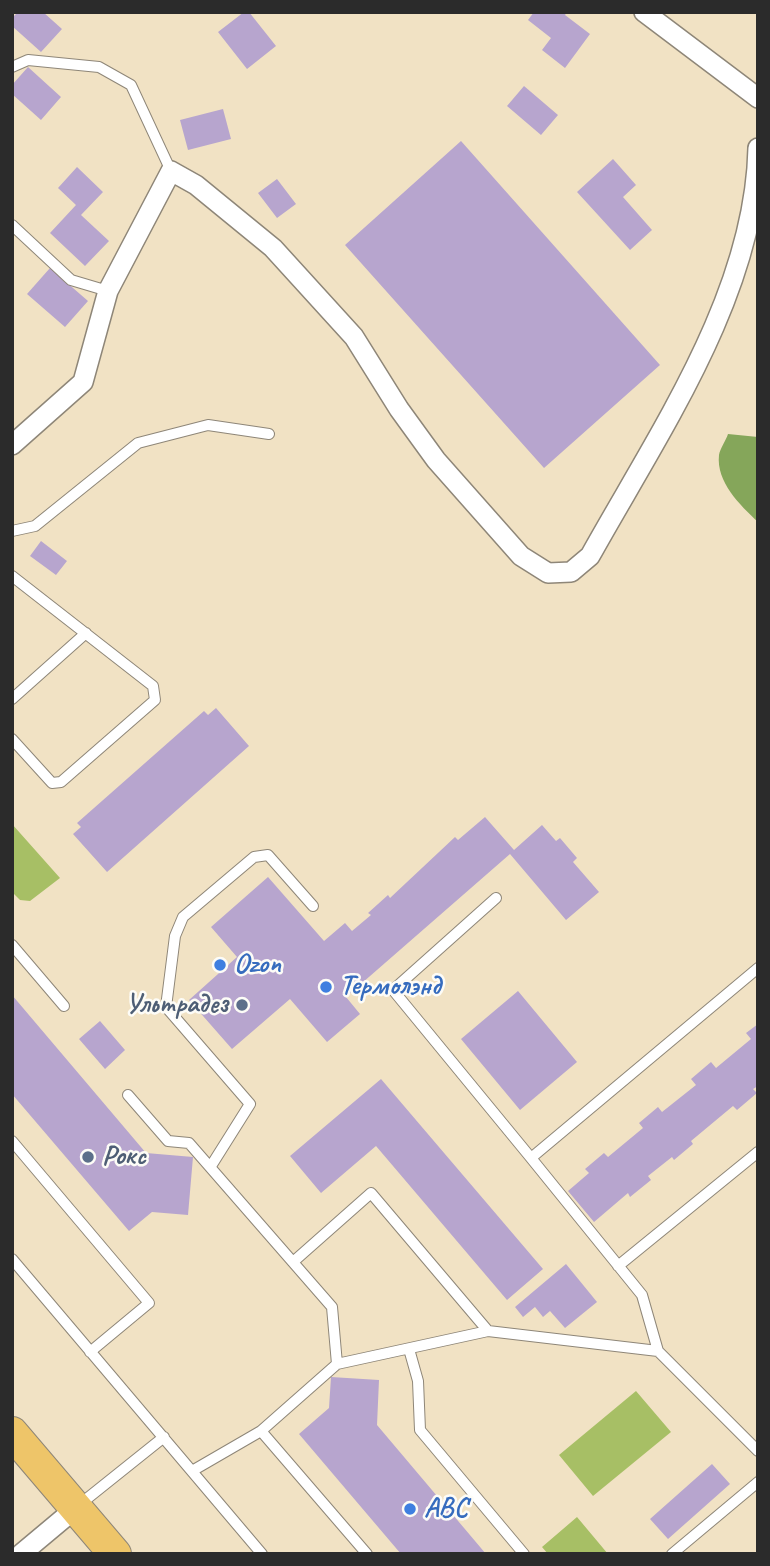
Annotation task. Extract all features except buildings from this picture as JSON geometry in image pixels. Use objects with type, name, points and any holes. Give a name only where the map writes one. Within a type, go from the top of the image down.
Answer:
[{"type":"main road","points":[[12,1433],[115,1554]]},
{"type":"street","points":[[644,12],[758,98]]},
{"type":"street","points":[[12,445],[83,382],[108,291],[171,171],[196,184],[273,247],[354,337],[399,409],[436,460],[521,556],[548,573],[571,572],[590,556],[710,339],[737,272],[757,175],[758,148]]},
{"type":"street","points":[[21,1554],[76,1508]]},
{"type":"lane","points":[[12,67],[28,60],[99,67],[131,85],[171,171]]},
{"type":"lane","points":[[12,225],[71,280],[108,291]]},
{"type":"lane","points":[[12,531],[35,526],[138,443],[208,425],[270,434]]},
{"type":"lane","points":[[12,576],[153,686],[155,699],[61,782],[52,783],[12,738]]},
{"type":"lane","points":[[12,699],[86,633]]},
{"type":"lane","points":[[211,1166],[250,1104],[166,1006],[175,936],[183,917],[254,857],[268,855],[313,906]]},
{"type":"lane","points":[[496,898],[393,990],[642,1295],[658,1351],[758,1451]]},
{"type":"lane","points":[[12,945],[64,1006]]},
{"type":"lane","points":[[531,1158],[758,968]]},
{"type":"lane","points":[[128,1095],[168,1141],[189,1143],[332,1307],[337,1364]]},
{"type":"lane","points":[[12,1141],[149,1303],[90,1352]]},
{"type":"lane","points":[[618,1266],[758,1152]]},
{"type":"lane","points":[[293,1262],[371,1193],[488,1331]]},
{"type":"lane","points":[[12,1259],[262,1554]]},
{"type":"lane","points":[[192,1471],[261,1431],[337,1364],[488,1331],[658,1351]]},
{"type":"lane","points":[[409,1349],[418,1381],[420,1430],[524,1554]]},
{"type":"lane","points":[[261,1431],[367,1554]]},
{"type":"lane","points":[[76,1508],[164,1437]]},
{"type":"lane","points":[[671,1554],[758,1482]]},
{"type":"green space","points":[[728,434],[758,437],[758,522],[731,492],[721,474],[719,455]]},
{"type":"green space","points":[[12,824],[60,878],[30,901],[20,900],[12,892]]},
{"type":"green space","points":[[636,1391],[671,1432],[593,1496],[559,1455]]},
{"type":"green space","points":[[577,1517],[608,1554],[548,1554],[542,1547]]},
{"type":"place","name":"Ozon","points":[[220,965]]},
{"type":"place","name":"Термолэнд","points":[[326,987]]},
{"type":"place","name":"Ультрадез","points":[[242,1005]]},
{"type":"place","name":"Рокс","points":[[88,1157]]},
{"type":"place","name":"АВС","points":[[410,1509]]}]
